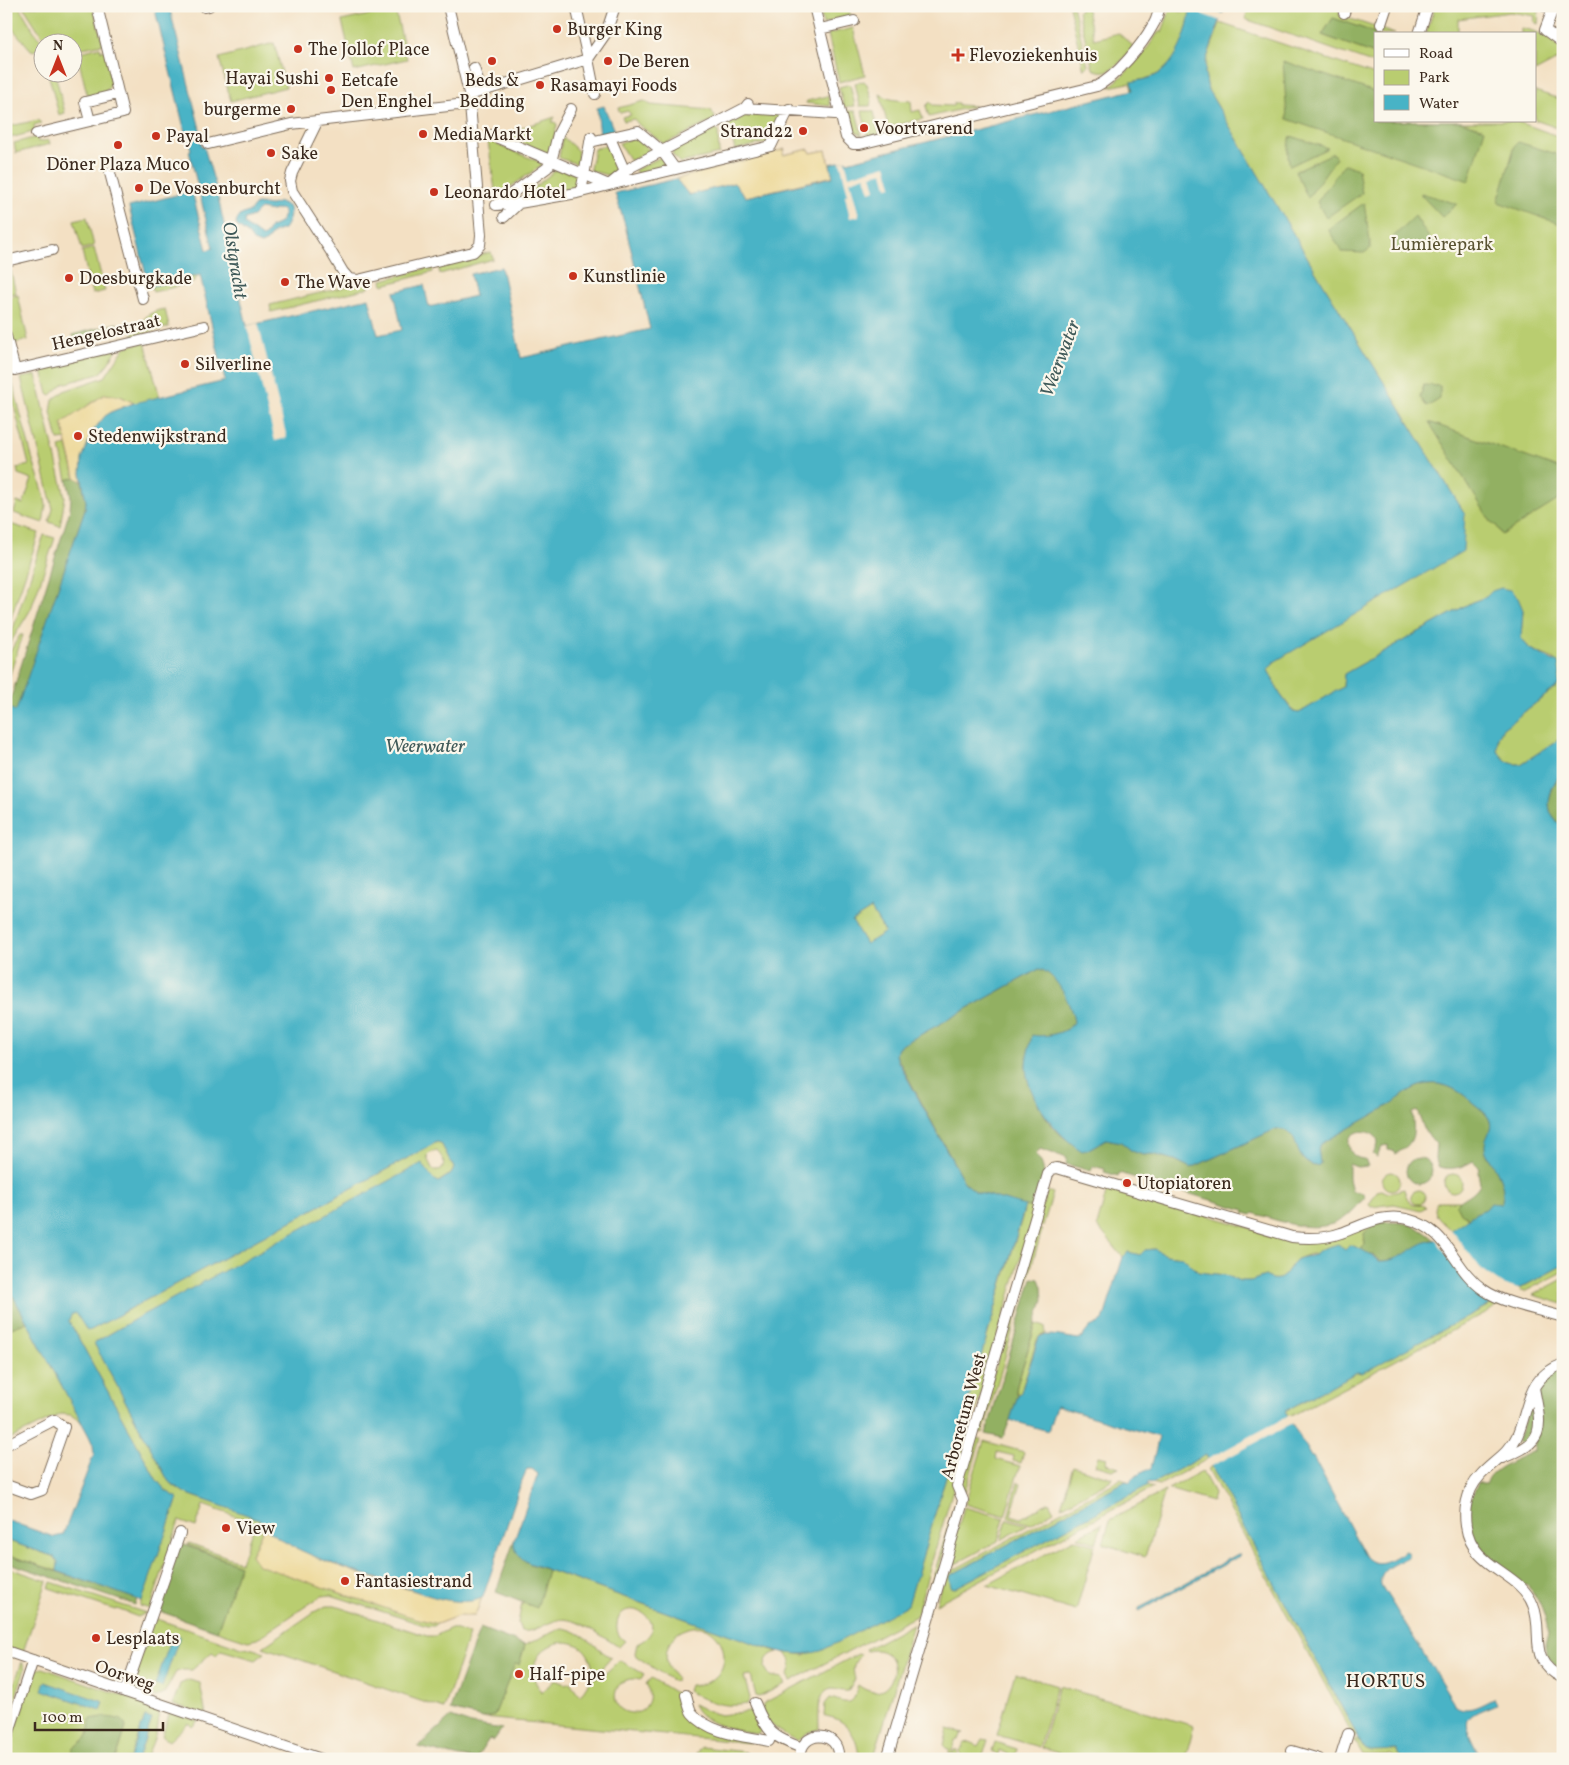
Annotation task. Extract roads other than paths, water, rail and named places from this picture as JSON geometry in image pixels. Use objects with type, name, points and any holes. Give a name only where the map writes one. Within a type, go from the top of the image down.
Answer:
[{"type":"street","points":[[36,134],[123,113],[96,6]]},
{"type":"street","points":[[317,122],[292,173],[290,181],[292,191],[349,279],[358,280],[473,252],[480,245],[481,235],[471,107],[448,6]]},
{"type":"street","points":[[576,6],[595,94]]},
{"type":"street","points":[[469,94],[588,59],[606,33],[615,6]]},
{"type":"street","points":[[814,6],[846,137],[853,144],[867,143],[1097,86],[1117,73],[1140,45],[1154,25],[1160,6]]},
{"type":"street","points":[[1381,24],[1386,6]]},
{"type":"street","points":[[1420,32],[1428,6]]},
{"type":"street","points":[[1553,9],[1545,30],[1563,43]]},
{"type":"street","points":[[820,29],[854,21]]},
{"type":"street","points":[[474,68],[478,80]]},
{"type":"street","points":[[90,121],[85,102],[118,94]]},
{"type":"street","points":[[208,144],[291,124],[457,106],[471,107]]},
{"type":"street","points":[[609,185],[625,172],[747,106],[835,114]]},
{"type":"street","points":[[570,109],[558,134],[547,168],[496,205],[519,203],[581,192],[771,146],[789,109]]},
{"type":"street","points":[[581,192],[591,140],[610,138],[623,132],[638,131],[662,151],[675,169]]},
{"type":"street","points":[[492,135],[609,185]]},
{"type":"street","points":[[610,138],[625,172]]},
{"type":"street","points":[[110,173],[143,299]]},
{"type":"street","points":[[504,217],[519,203]]},
{"type":"street","points":[[6,261],[52,250]]},
{"type":"street","name":"Hengelostraat","points":[[8,348],[15,370],[204,326]]},
{"type":"street","points":[[6,336],[8,348]]},
{"type":"street","name":"Arboretum West","points":[[887,1759],[962,1504],[963,1500],[957,1486],[1048,1174],[1052,1169],[1056,1168],[1096,1179],[1292,1237],[1309,1239],[1341,1234],[1373,1220],[1390,1217],[1408,1220],[1430,1229],[1442,1239],[1463,1270],[1484,1291],[1506,1301],[1563,1317]]},
{"type":"street","points":[[1563,1364],[1549,1371],[1534,1388],[1527,1402],[1514,1443],[1499,1459],[1487,1468],[1471,1490],[1465,1511],[1467,1531],[1471,1543],[1479,1555],[1520,1587],[1529,1597],[1535,1611],[1538,1650],[1550,1669],[1563,1678]]},
{"type":"street","points":[[1499,1459],[1528,1447],[1537,1436],[1540,1418],[1534,1388]]},
{"type":"street","points":[[6,1445],[54,1420],[64,1427],[42,1490],[31,1494],[6,1485]]},
{"type":"street","points":[[125,1692],[180,1533]]},
{"type":"street","name":"Oorweg","points":[[6,1651],[321,1759]]},
{"type":"street","points":[[6,1741],[33,1660]]},
{"type":"street","points":[[686,1695],[691,1712],[701,1722],[721,1730],[769,1741],[779,1739],[801,1754],[810,1739],[822,1736],[834,1743],[838,1751],[838,1759]]},
{"type":"street","points":[[755,1703],[769,1741]]},
{"type":"street","points":[[1340,1759],[1348,1734]]},
{"type":"street","points":[[1292,1751],[1319,1759]]},
{"type":"water","name":"Weerwater","points":[[154,6],[169,6],[202,137],[200,138],[202,147],[204,147],[215,184],[247,326],[369,298],[378,335],[402,330],[394,292],[424,285],[429,307],[475,296],[470,274],[501,267],[521,358],[650,329],[625,225],[615,193],[676,179],[689,195],[734,183],[746,197],[833,177],[830,164],[846,160],[847,162],[1133,90],[1131,82],[1155,76],[1171,62],[1185,34],[1190,6],[1225,6],[1206,61],[1205,73],[1208,90],[1322,282],[1465,514],[1463,551],[1274,662],[1268,670],[1280,694],[1293,712],[1299,713],[1343,687],[1344,674],[1472,602],[1486,597],[1492,591],[1501,588],[1510,590],[1518,598],[1523,610],[1521,638],[1530,649],[1558,663],[1560,674],[1558,686],[1502,729],[1498,738],[1497,750],[1507,761],[1513,764],[1521,764],[1563,737],[1563,769],[1552,788],[1549,806],[1553,817],[1563,826],[1563,1265],[1362,1373],[1357,1372],[1285,1411],[1311,1457],[1313,1457],[1366,1557],[1376,1563],[1381,1563],[1405,1551],[1408,1553],[1408,1557],[1393,1564],[1382,1574],[1381,1585],[1456,1706],[1470,1709],[1493,1699],[1496,1704],[1475,1713],[1468,1721],[1468,1732],[1481,1759],[1400,1759],[1398,1750],[1371,1751],[1364,1748],[1206,1455],[1153,1483],[1148,1482],[1147,1486],[955,1588],[951,1587],[949,1576],[1126,1481],[1130,1482],[1132,1478],[1151,1468],[1159,1437],[1056,1406],[1048,1431],[1010,1420],[1039,1337],[1052,1335],[1079,1339],[1090,1327],[1103,1321],[1123,1257],[1128,1252],[1140,1255],[1145,1250],[1155,1249],[1165,1255],[1183,1257],[1198,1272],[1225,1275],[1240,1281],[1251,1281],[1265,1276],[1277,1279],[1282,1277],[1298,1259],[1314,1255],[1319,1250],[1338,1244],[1345,1250],[1350,1245],[1358,1248],[1379,1261],[1395,1259],[1422,1244],[1436,1240],[1476,1213],[1486,1209],[1491,1203],[1501,1204],[1503,1198],[1503,1187],[1485,1149],[1491,1125],[1489,1118],[1465,1096],[1441,1084],[1424,1085],[1415,1088],[1388,1106],[1321,1144],[1318,1148],[1320,1163],[1315,1166],[1302,1157],[1290,1134],[1285,1130],[1276,1129],[1191,1168],[1175,1160],[1152,1154],[1143,1155],[1132,1151],[1121,1142],[1106,1139],[1082,1151],[1063,1136],[1053,1125],[1037,1102],[1027,1078],[1026,1062],[1032,1035],[1055,1034],[1067,1029],[1074,1022],[1067,999],[1057,983],[1045,971],[1039,969],[898,1047],[896,1055],[964,1182],[976,1192],[1025,1206],[918,1572],[919,1574],[908,1605],[821,1651],[805,1654],[791,1653],[761,1646],[529,1563],[518,1554],[514,1541],[538,1474],[532,1469],[527,1469],[521,1483],[483,1597],[477,1600],[465,1601],[433,1597],[322,1560],[283,1541],[268,1530],[259,1519],[185,1493],[169,1482],[94,1343],[422,1163],[433,1179],[439,1182],[452,1173],[454,1168],[441,1143],[437,1142],[91,1330],[87,1331],[76,1313],[71,1315],[69,1321],[156,1479],[166,1491],[178,1498],[142,1601],[57,1571],[58,1562],[55,1557],[6,1540],[6,1520],[54,1537],[63,1535],[94,1454],[89,1436],[6,1283],[6,707],[16,711],[85,509],[86,502],[81,473],[82,459],[92,432],[105,416],[113,411],[134,403],[225,381],[200,275],[149,287],[129,207],[192,191],[207,250],[213,248],[189,151],[191,150],[189,141],[187,140]],"holes":[[[871,909],[885,932],[866,944],[852,921]]]},
{"type":"water","points":[[604,106],[614,131],[600,135],[597,108]]},
{"type":"water","points":[[280,202],[288,206],[289,218],[284,229],[273,233],[267,241],[261,244],[253,241],[249,235],[237,226],[236,222],[239,216],[250,211],[256,204],[271,205]],"holes":[[[260,209],[272,211],[280,209],[284,212],[283,218],[278,224],[270,227],[266,235],[262,237],[244,224],[245,219],[253,216]]]},
{"type":"water","points":[[1238,1554],[1240,1555],[1238,1557],[1139,1611],[1139,1608]]},
{"type":"water","points":[[173,1634],[180,1636],[162,1687],[155,1685]]},
{"type":"water","points":[[45,1682],[104,1702],[101,1710],[42,1690]]},
{"type":"water","points":[[145,1717],[152,1719],[138,1759],[130,1759]]},
{"type":"place","name":"Burger King","points":[[557,29]]},
{"type":"place","name":"The Jollof Place","points":[[298,49]]},
{"type":"place","name":"Flevoziekenhuis","points":[[958,55]]},
{"type":"place","name":"Beds & Bedding","points":[[492,61]]},
{"type":"place","name":"De Beren","points":[[608,61]]},
{"type":"place","name":"Hayai Sushi","points":[[329,78]]},
{"type":"place","name":"Rasamayi Foods","points":[[540,85]]},
{"type":"place","name":"Eetcafe Den Enghel","points":[[331,90]]},
{"type":"place","name":"burgerme","points":[[291,109]]},
{"type":"place","name":"Voortvarend","points":[[864,128]]},
{"type":"place","name":"Strand22","points":[[803,131]]},
{"type":"place","name":"MediaMarkt","points":[[423,134]]},
{"type":"place","name":"Payal","points":[[156,136]]},
{"type":"place","name":"Döner Plaza Muco","points":[[118,145]]},
{"type":"place","name":"Sake","points":[[271,153]]},
{"type":"place","name":"De Vossenburcht","points":[[139,188]]},
{"type":"place","name":"Leonardo Hotel","points":[[434,192]]},
{"type":"place","name":"Kunstlinie","points":[[573,276]]},
{"type":"place","name":"Doesburgkade","points":[[69,278]]},
{"type":"place","name":"The Wave","points":[[285,282]]},
{"type":"place","name":"Silverline","points":[[185,364]]},
{"type":"place","name":"Stedenwijkstrand","points":[[78,436]]},
{"type":"place","name":"Utopiatoren","points":[[1127,1183]]},
{"type":"place","name":"View","points":[[226,1528]]},
{"type":"place","name":"Fantasiestrand","points":[[345,1581]]},
{"type":"place","name":"Lesplaats","points":[[96,1638]]},
{"type":"place","name":"Half-pipe","points":[[519,1674]]},
{"type":"district","name":"HORTUS","points":[[1386,1680]]},
{"type":"park label","name":"Lumièrepark","points":[[1442,244]]},
{"type":"water label","name":"Olstgracht","points":[[236,260]]}]
